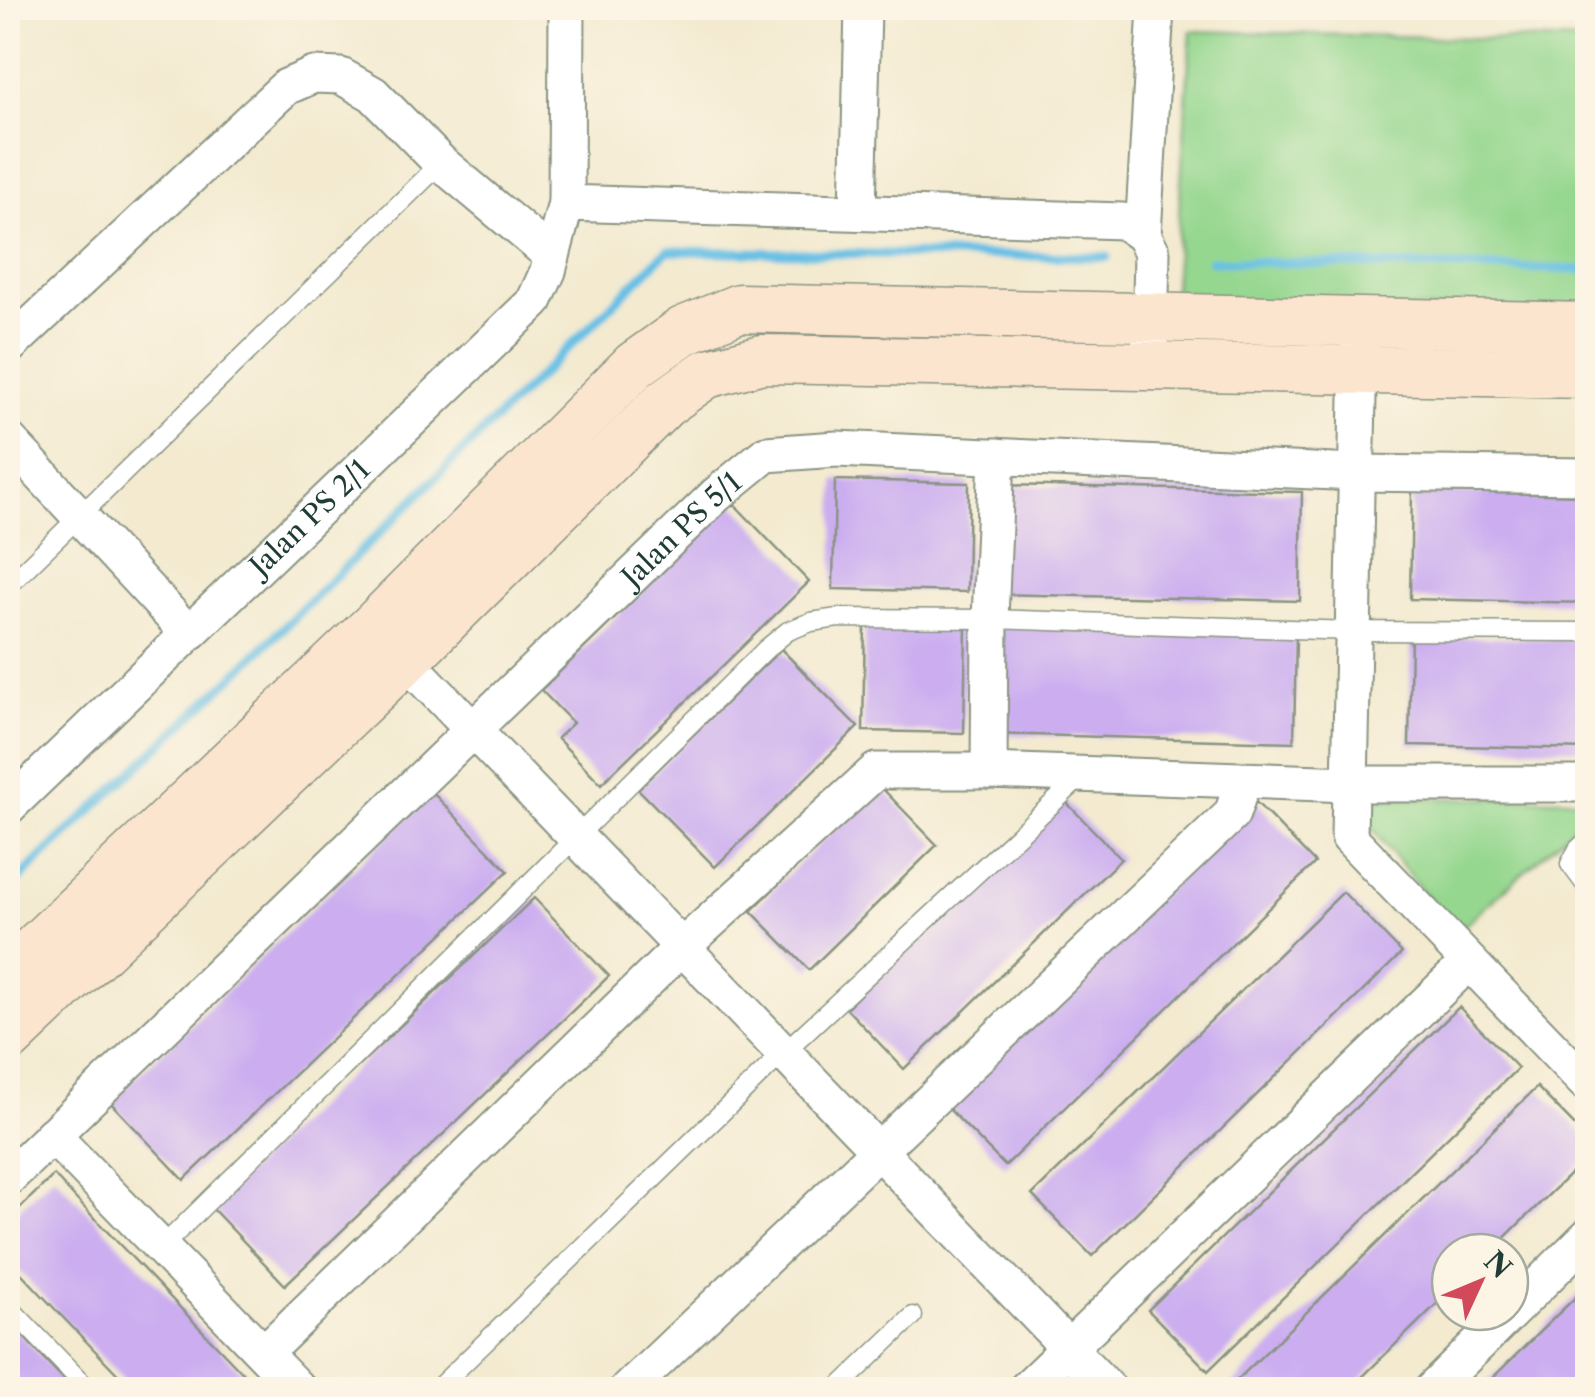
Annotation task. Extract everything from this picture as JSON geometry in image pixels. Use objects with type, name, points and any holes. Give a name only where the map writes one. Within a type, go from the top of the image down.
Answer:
[{"type":"street","name":"Jalan PS 2/1","points":[[8,807],[534,302],[566,203],[567,8]]},
{"type":"street","points":[[858,212],[863,8]]},
{"type":"street","points":[[1143,235],[1156,8]]},
{"type":"street","points":[[8,348],[286,87],[314,75],[341,76],[372,94],[441,163],[552,256]]},
{"type":"street","points":[[566,203],[1123,222],[1143,235],[1152,252],[1150,368]]},
{"type":"street","points":[[8,1039],[389,644],[636,365],[683,331],[739,308],[1588,327]]},
{"type":"street","points":[[1359,324],[1350,837],[1588,1085]]},
{"type":"street","points":[[8,974],[664,404],[706,374],[762,359],[1588,374]]},
{"type":"street","points":[[8,439],[188,633]]},
{"type":"street","name":"Jalan PS 5/1","points":[[8,1178],[716,495],[766,454],[837,449],[1356,473],[1588,476]]},
{"type":"street","points":[[989,771],[997,456]]},
{"type":"street","points":[[389,644],[1109,1390]]},
{"type":"street","points":[[264,1353],[682,947],[876,771],[989,771],[1350,784],[1588,784]]},
{"type":"street","points":[[627,1390],[1232,814],[1242,781]]},
{"type":"street","points":[[1025,1390],[1469,962]]},
{"type":"street","points":[[52,1135],[299,1390]]},
{"type":"street","points":[[1432,1390],[1588,1236]]},
{"type":"lane","points":[[8,586],[441,163]]},
{"type":"lane","points":[[162,1248],[766,648],[810,622],[838,618],[990,618],[1353,631],[1588,632]]},
{"type":"lane","points":[[436,1390],[784,1052],[1082,776]]},
{"type":"lane","points":[[1588,840],[1570,864],[1588,888]]},
{"type":"lane","points":[[8,1306],[89,1390]]},
{"type":"lane","points":[[836,1390],[913,1316]]},
{"type":"green space","points":[[1191,31],[1587,41],[1587,312],[1173,304]]},
{"type":"green space","points":[[1366,798],[1587,799],[1587,815],[1456,933],[1363,818]]},
{"type":"building","points":[[835,480],[969,483],[967,592],[833,589]]},
{"type":"building","points":[[1000,485],[1302,492],[1300,601],[998,594]]},
{"type":"building","points":[[1412,491],[1588,495],[1588,603],[1410,599]]},
{"type":"building","points":[[733,503],[809,582],[601,784],[557,738],[573,723],[541,690]]},
{"type":"building","points":[[865,622],[966,625],[964,733],[863,731]]},
{"type":"building","points":[[994,626],[1296,633],[1294,742],[992,734]]},
{"type":"building","points":[[1411,636],[1588,640],[1588,749],[1409,745]]},
{"type":"building","points":[[781,649],[858,727],[715,867],[638,789]]},
{"type":"building","points":[[879,785],[937,845],[809,970],[751,911]]},
{"type":"building","points":[[433,793],[508,871],[184,1180],[110,1102]]},
{"type":"building","points":[[1063,799],[1121,859],[904,1069],[846,1008]]},
{"type":"building","points":[[1256,802],[1315,863],[1005,1166],[945,1105]]},
{"type":"building","points":[[1343,892],[1402,953],[1092,1256],[1032,1195]]},
{"type":"building","points":[[534,898],[609,976],[285,1285],[211,1207]]},
{"type":"building","points":[[1459,1007],[1518,1068],[1208,1371],[1148,1310]]},
{"type":"building","points":[[1537,1087],[1588,1139],[1588,1157],[1511,1232],[1430,1232],[1430,1311],[1349,1390],[1227,1390]]},
{"type":"building","points":[[54,1175],[259,1390],[133,1390],[54,1308],[8,1259],[8,1219]]},
{"type":"building","points":[[1588,1285],[1588,1390],[1480,1390],[1557,1315]]},
{"type":"building","points":[[8,1320],[46,1361],[74,1390],[8,1390]]},
{"type":"waterway","points":[[8,889],[240,670],[667,251],[1107,257]]},
{"type":"waterway","points":[[1211,261],[1588,270]]}]
